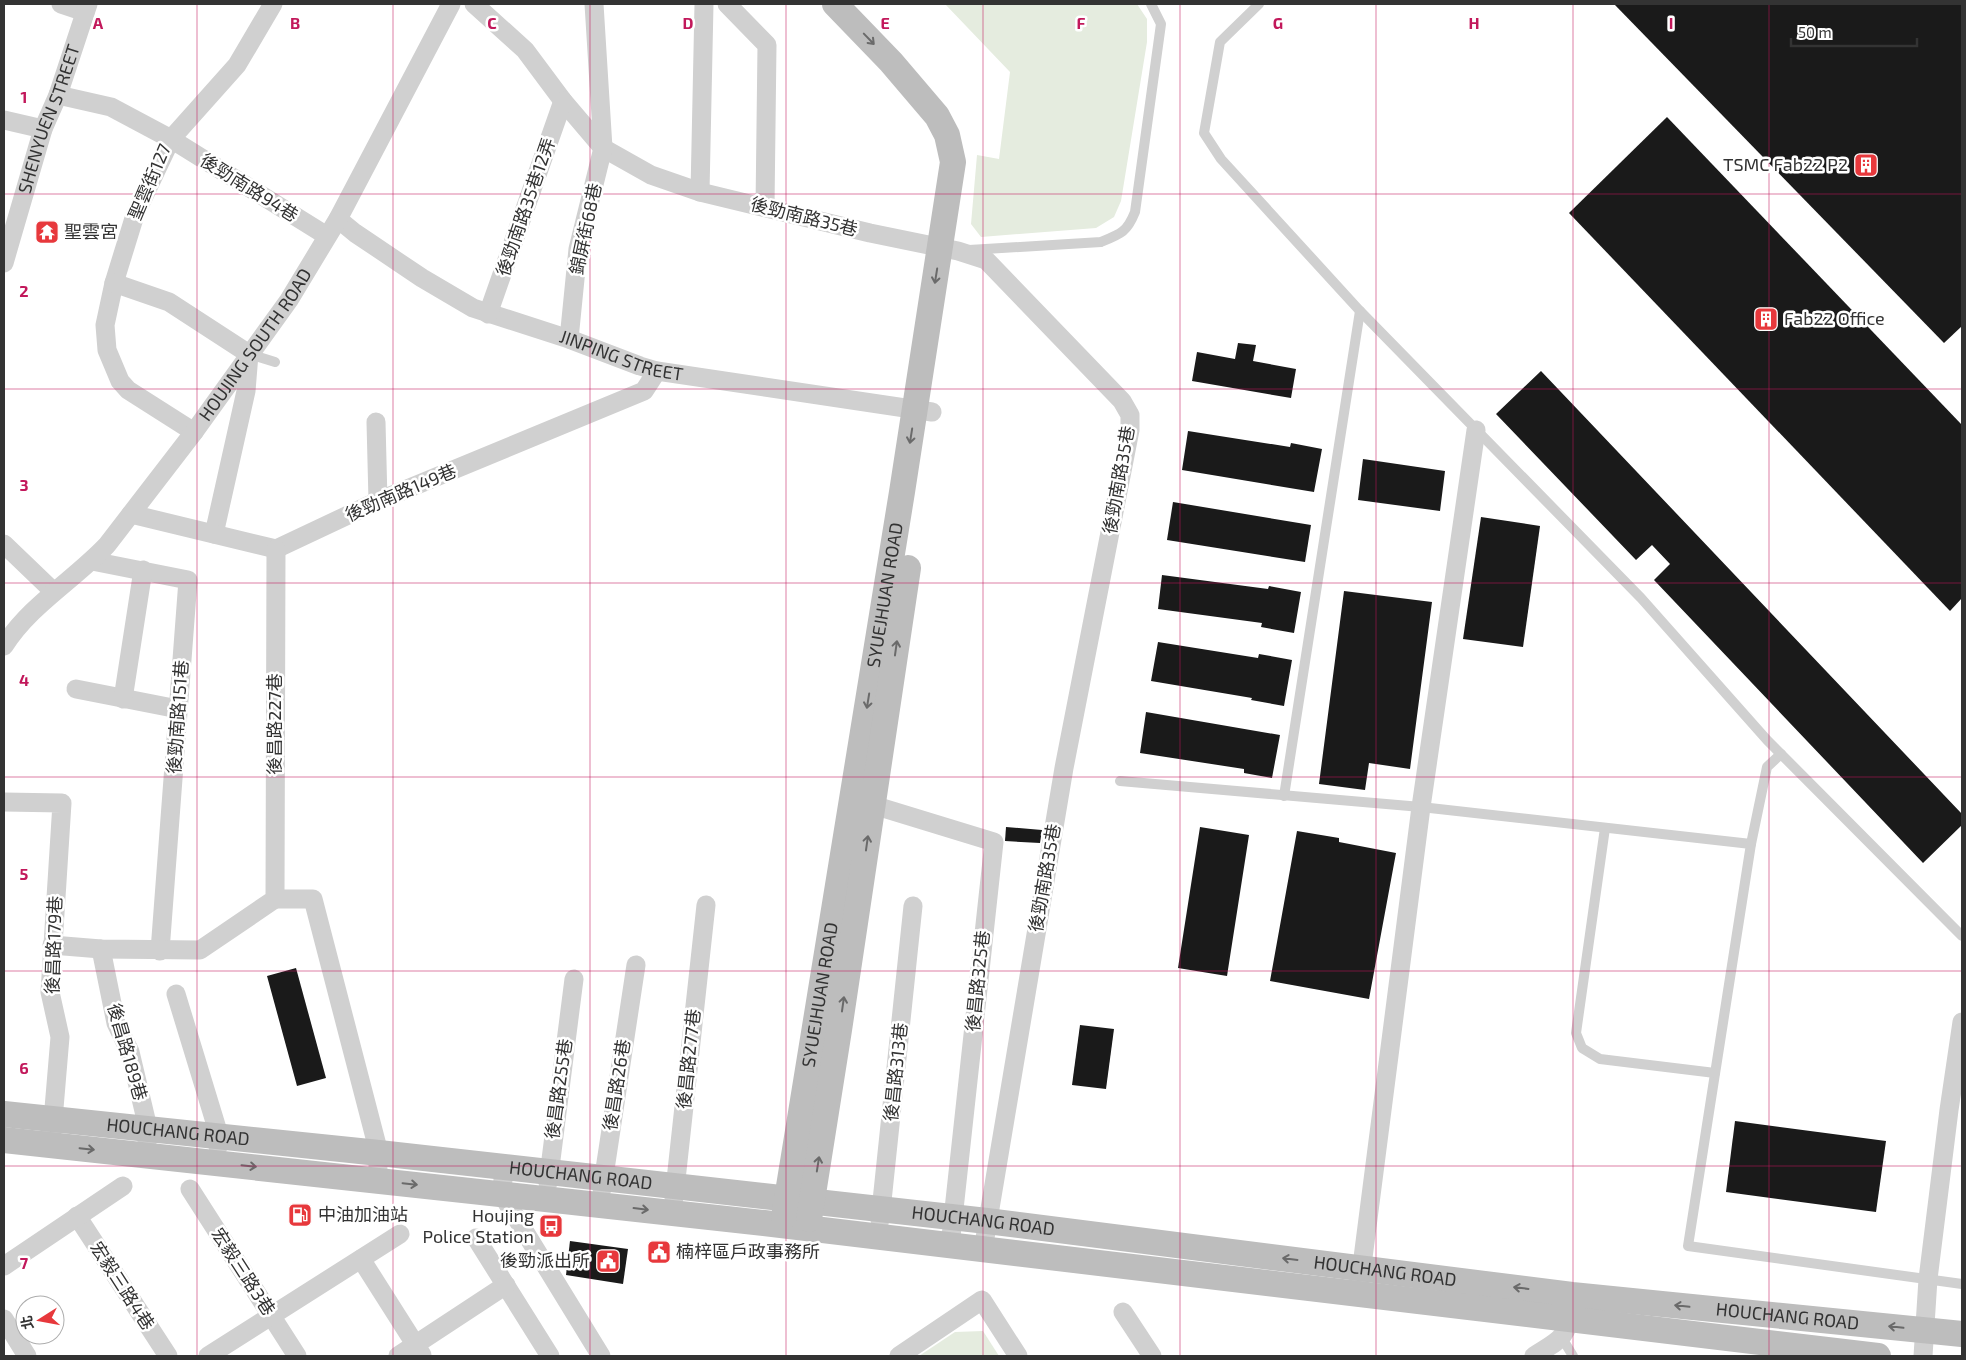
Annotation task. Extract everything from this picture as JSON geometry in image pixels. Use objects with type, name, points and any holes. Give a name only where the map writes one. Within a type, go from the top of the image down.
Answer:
[{"type":"street","points":[[61,4],[87,8]]},
{"type":"street","points":[[171,139],[237,65],[273,4]]},
{"type":"street","name":"HOUJING SOUTH ROAD","points":[[4,646],[25,619],[107,546],[194,432],[289,300],[338,219],[451,4]]},
{"type":"street","name":"後勁南路35巷","points":[[474,4],[525,50],[563,101],[604,148],[651,175],[700,192],[870,233],[949,249],[986,260],[1122,401],[1130,415],[1130,430],[1064,768],[983,1250]]},
{"type":"street","name":"錦屏街68巷","points":[[569,339],[578,249],[604,148],[594,4]]},
{"type":"street","points":[[700,192],[704,4]]},
{"type":"street","points":[[727,4],[767,46],[765,207]]},
{"type":"street","name":"SYUEJHUAN ROAD","points":[[835,4],[891,62],[937,116],[948,135],[953,162],[949,249]]},
{"type":"street","name":"SYUEJHUAN ROAD","points":[[800,1200],[949,249],[969,163],[961,128],[948,106],[907,52],[860,4]]},
{"type":"street","name":"SHENYUEN STREET","points":[[4,263],[7,238],[43,130],[58,96],[87,8]]},
{"type":"street","name":"聖雲街127","points":[[58,96],[111,107],[171,139],[135,215],[114,283],[105,332],[107,350],[120,381],[128,390],[194,432]]},
{"type":"street","name":"後勁南路35巷12弄","points":[[488,314],[563,101]]},
{"type":"street","points":[[4,120],[43,130]]},
{"type":"street","name":"後勁南路94巷","points":[[171,139],[328,236]]},
{"type":"street","name":"JINPING STREET","points":[[338,219],[355,233],[422,278],[473,308],[569,339],[640,366],[657,371],[924,411]]},
{"type":"street","points":[[114,283],[169,302],[249,354],[246,391],[214,534]]},
{"type":"street","name":"後勁南路149巷","points":[[276,549],[378,501],[644,391],[657,371]]},
{"type":"street","name":"SYUEJHUAN ROAD","points":[[795,1228],[873,805],[924,411]]},
{"type":"street","points":[[376,422],[378,501]]},
{"type":"street","points":[[1358,1295],[1421,807],[1476,430]]},
{"type":"street","points":[[131,514],[276,549]]},
{"type":"street","points":[[4,544],[54,592]]},
{"type":"street","name":"後昌路227巷","points":[[275,899],[276,549]]},
{"type":"street","name":"後勁南路151巷","points":[[92,561],[188,580],[160,951]]},
{"type":"street","points":[[123,699],[142,570]]},
{"type":"street","points":[[76,689],[178,709]]},
{"type":"street","name":"後昌路179巷","points":[[4,802],[62,803],[50,992],[60,1037],[50,1145]]},
{"type":"street","name":"後昌路325巷","points":[[873,805],[994,842],[950,1246]]},
{"type":"street","points":[[52,945],[160,951],[200,950],[275,899],[313,899],[379,1153],[377,1180]]},
{"type":"street","name":"後昌路277巷","points":[[673,1213],[706,906]]},
{"type":"street","name":"後昌路313巷","points":[[878,1238],[913,906]]},
{"type":"street","name":"後昌路189巷","points":[[101,949],[116,1023],[130,1052],[148,1128],[146,1155]]},
{"type":"street","name":"後昌路26巷","points":[[601,1205],[636,965]]},
{"type":"street","name":"後昌路255巷","points":[[547,1198],[548,1171],[574,979]]},
{"type":"street","points":[[176,994],[219,1135],[217,1163]]},
{"type":"street","points":[[1923,1356],[1928,1279],[1962,1022]]},
{"type":"street","name":"HOUCHANG ROAD","points":[[4,1114],[219,1135],[676,1185],[987,1221],[1572,1295],[1962,1334]]},
{"type":"street","name":"HOUCHANG ROAD","points":[[4,1140],[547,1198],[1358,1295],[1566,1329],[1878,1356]]},
{"type":"street","points":[[505,1166],[501,1194],[602,1356]]},
{"type":"street","points":[[4,1266],[123,1186]]},
{"type":"street","name":"宏毅三路3巷","points":[[190,1189],[297,1356]]},
{"type":"street","name":"宏毅三路4巷","points":[[77,1216],[168,1356]]},
{"type":"street","points":[[208,1356],[400,1234]]},
{"type":"street","points":[[476,1238],[549,1356]]},
{"type":"street","points":[[361,1259],[419,1351]]},
{"type":"street","points":[[398,1356],[419,1351],[506,1286]]},
{"type":"street","points":[[1534,1356],[1566,1329],[1572,1295]]},
{"type":"street","points":[[899,1356],[982,1300],[1018,1356]]},
{"type":"street","points":[[1123,1312],[1152,1356]]},
{"type":"street","points":[[4,1319],[27,1356]]},
{"type":"lane","points":[[949,249],[1101,242],[1129,227],[1135,212],[1161,24],[1151,4]]},
{"type":"lane","points":[[1259,4],[1220,42],[1204,133],[1221,159],[1360,311],[1641,598],[1781,754],[1962,936]]},
{"type":"lane","points":[[1284,796],[1360,311]]},
{"type":"lane","points":[[249,354],[275,362]]},
{"type":"lane","points":[[1781,754],[1767,767],[1751,844],[1688,1246],[1962,1284]]},
{"type":"lane","points":[[1120,781],[1421,807],[1751,844]]},
{"type":"lane","points":[[1605,828],[1576,1033],[1582,1048],[1600,1059],[1715,1073]]},
{"type":"lane","points":[[1566,1329],[1573,1356]]},
{"type":"shaded area","points":[[945,4],[1137,4],[1147,19],[1147,42],[1121,201],[1114,217],[1096,228],[981,237],[971,224],[977,155],[999,159],[1010,72]]},
{"type":"shaded area","points":[[983,1331],[999,1356],[919,1356],[955,1332]]},
{"type":"building","name":"TSMC Fab22 P2","points":[[1614,4],[1962,4],[1962,326],[1944,343]]},
{"type":"building","name":"Fab22 Office","points":[[1667,117],[1962,425],[1962,598],[1950,611],[1569,213]]},
{"type":"building","points":[[1238,343],[1256,345],[1253,361],[1296,369],[1291,398],[1192,381],[1197,352],[1235,359]]},
{"type":"building","points":[[1541,371],[1962,814],[1962,825],[1923,863],[1654,580],[1670,564],[1652,545],[1636,560],[1496,414]]},
{"type":"building","points":[[1188,431],[1290,447],[1291,443],[1322,449],[1314,492],[1182,470]]},
{"type":"building","points":[[1363,459],[1445,471],[1440,511],[1358,500]]},
{"type":"building","points":[[1173,502],[1311,525],[1305,562],[1167,540]]},
{"type":"building","points":[[1481,517],[1540,526],[1523,647],[1463,639]]},
{"type":"building","points":[[1162,575],[1268,589],[1269,586],[1301,592],[1294,633],[1261,627],[1262,623],[1158,609]]},
{"type":"building","points":[[1344,591],[1432,602],[1410,769],[1369,763],[1365,790],[1319,784]]},
{"type":"building","points":[[1158,642],[1258,658],[1259,654],[1292,660],[1284,706],[1251,700],[1252,698],[1151,681]]},
{"type":"building","points":[[1146,712],[1280,735],[1272,778],[1244,773],[1244,769],[1140,753]]},
{"type":"building","points":[[1006,827],[1042,830],[1040,843],[1005,841]]},
{"type":"building","points":[[1200,827],[1249,835],[1227,976],[1178,968]]},
{"type":"building","points":[[1297,831],[1339,838],[1339,842],[1396,853],[1369,999],[1270,981]]},
{"type":"building","points":[[296,968],[326,1078],[297,1086],[267,976]]},
{"type":"building","points":[[1080,1025],[1114,1029],[1106,1089],[1072,1085]]},
{"type":"building","points":[[1735,1121],[1886,1141],[1876,1212],[1726,1192]]},
{"type":"building","points":[[570,1241],[628,1249],[623,1284],[566,1275]]},
{"type":"place","name":"TSMC Fab22 P2","points":[[1866,165]]},
{"type":"place","name":"聖雲宮","points":[[47,232]]},
{"type":"place","name":"Fab22 Office","points":[[1766,319]]},
{"type":"place","name":"中油加油站","points":[[300,1215]]},
{"type":"place","name":"Houjing Police Station","points":[[551,1226]]},
{"type":"place","name":"楠梓區戶政事務所","points":[[659,1252]]},
{"type":"place","name":"後勁派出所","points":[[608,1261]]}]
